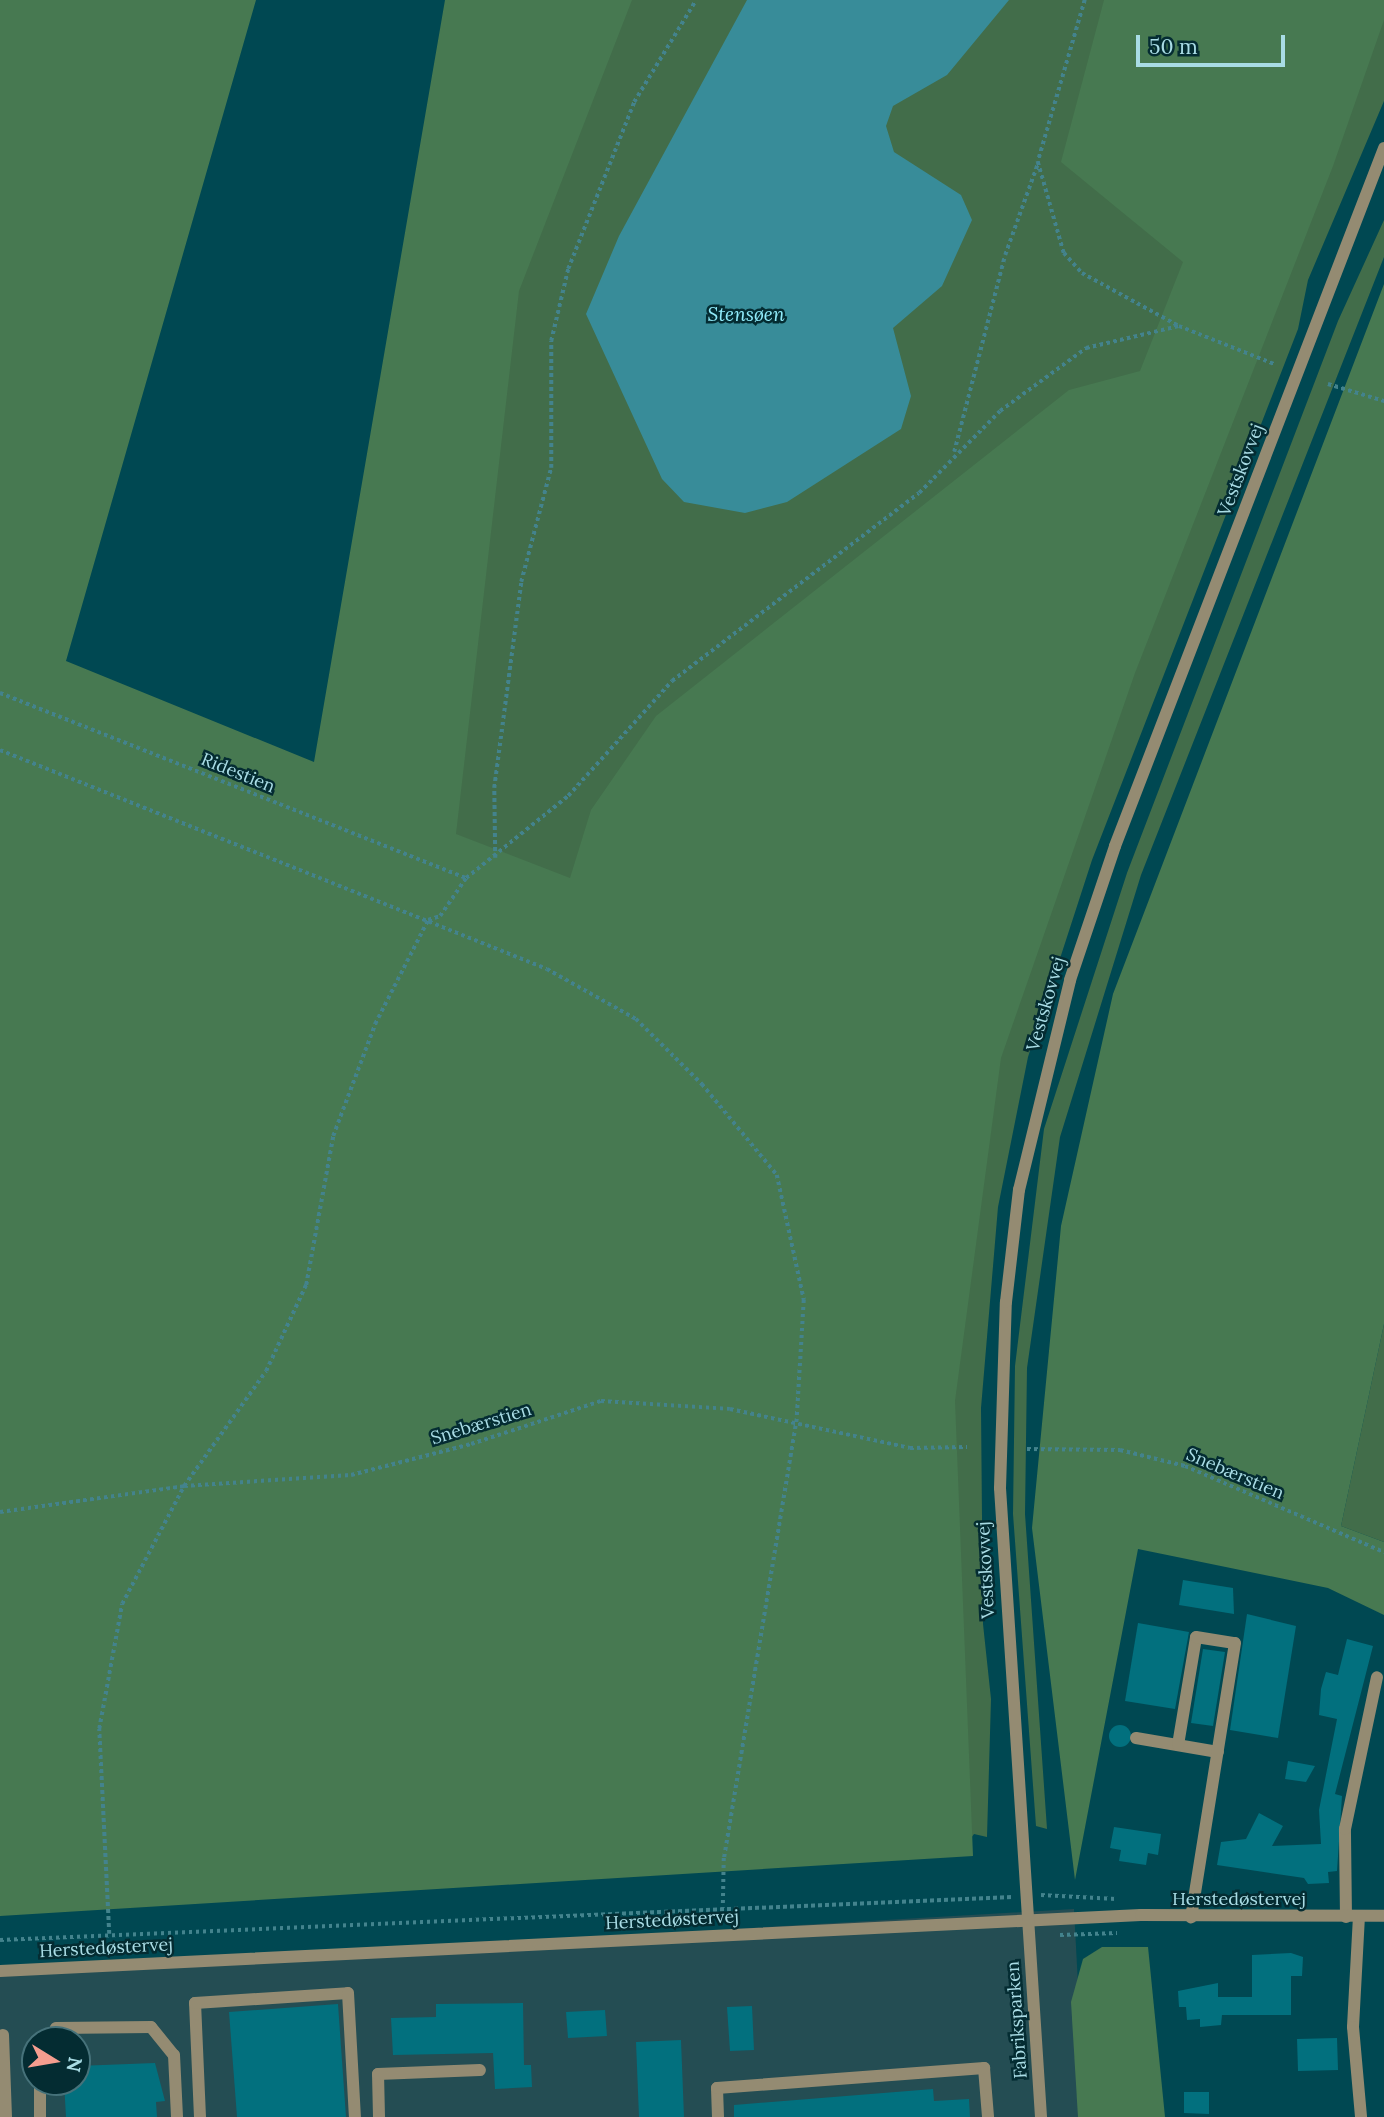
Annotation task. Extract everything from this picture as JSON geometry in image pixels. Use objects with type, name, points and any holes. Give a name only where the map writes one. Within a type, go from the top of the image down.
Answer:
[{"type":"street","name":"Vestskovvej","points":[[1027,1920],[1000,1488],[1006,1302],[1019,1191],[1070,980],[1115,846],[1384,148]]},
{"type":"street","points":[[1178,1745],[1196,1637],[1236,1643],[1191,1919]]},
{"type":"street","points":[[1361,2117],[1353,2027],[1352,1917],[1345,1829],[1377,1677]]},
{"type":"street","points":[[1136,1738],[1218,1752]]},
{"type":"street","name":"Herstedøstervej","points":[[0,1971],[1141,1915],[1191,1919],[1384,1916]]},
{"type":"street","name":"Fabriksparken","points":[[1027,1920],[1041,2117]]},
{"type":"street","points":[[200,2117],[195,2003],[348,1993],[355,2117]]},
{"type":"street","points":[[91,2028],[151,2027],[174,2055],[177,2117]]},
{"type":"street","points":[[3,2035],[6,2117]]},
{"type":"street","points":[[718,2117],[717,2088],[984,2067],[988,2117]]},
{"type":"street","points":[[379,2117],[378,2074],[480,2070]]},
{"type":"street","points":[[40,2096],[40,2117]]},
{"type":"path","points":[[495,858],[494,788],[521,582],[551,468],[556,425],[551,341],[568,269],[634,102],[696,0]]},
{"type":"path","points":[[953,455],[1005,256],[1038,162],[1085,0]]},
{"type":"path","points":[[1038,162],[1064,253],[1082,273],[1179,326],[1275,364]]},
{"type":"path","points":[[109,1934],[101,1861],[102,1716],[122,1604],[184,1486],[267,1371],[306,1285],[333,1136],[375,1024],[428,920],[440,915],[466,878],[495,858],[568,796],[672,681],[919,493],[953,455],[1086,348],[1179,326]]},
{"type":"path","points":[[1328,384],[1384,401]]},
{"type":"path","name":"Ridestien","points":[[0,693],[466,878]]},
{"type":"path","points":[[0,750],[547,970],[636,1019],[702,1084],[777,1175],[804,1300],[797,1419],[724,1858],[723,1908]]},
{"type":"path","name":"Snebærstien","points":[[0,1512],[184,1486],[351,1475],[471,1444],[601,1401],[797,1419],[910,1448],[967,1447]]},
{"type":"path","name":"Snebærstien","points":[[1027,1448],[1120,1450],[1185,1466],[1384,1552]]},
{"type":"path","points":[[0,1940],[1025,1896],[1109,1895],[1141,1915]]},
{"type":"shaded area","points":[[1074,1909],[1085,2117],[0,2117],[0,1972]]},
{"type":"green space","points":[[0,0],[256,0],[66,661],[314,762],[445,0],[632,0],[519,291],[456,834],[570,878],[591,810],[656,716],[1069,390],[1140,371],[1183,262],[1061,162],[1104,0],[1384,0],[1384,20],[1333,166],[1135,673],[1001,1058],[955,1401],[973,1856],[0,1916]]},
{"type":"green space","points":[[544,0],[1384,0],[1384,101],[1308,280],[1298,329],[1092,860],[1028,1057],[998,1207],[981,1408],[983,1624],[991,1699],[987,1837],[974,1834],[968,1842],[375,872]]},
{"type":"green space","points":[[1384,220],[1384,257],[1141,875],[1060,1137],[1027,1368],[1025,1514],[1047,1829],[1036,1826],[1013,1514],[1015,1366],[1044,1129],[1127,873],[1338,321]]},
{"type":"green space","points":[[1384,284],[1384,1324],[1341,1526],[1384,1542],[1384,1615],[1328,1588],[1138,1549],[1075,1880],[1032,1528],[1061,1226],[1113,994]]},
{"type":"green space","points":[[1384,1324],[1384,1542],[1341,1526]]},
{"type":"green space","points":[[1102,1947],[1148,1947],[1165,2117],[1078,2117],[1071,2002],[1083,1959]]},
{"type":"water","name":"Stensøen","points":[[747,0],[1009,0],[947,75],[893,106],[886,126],[894,152],[961,195],[972,220],[942,286],[893,328],[911,396],[901,429],[787,502],[745,513],[684,502],[662,479],[586,314],[619,236]]},
{"type":"building","points":[[1183,1580],[1233,1588],[1234,1614],[1179,1605]]},
{"type":"building","points":[[1247,1614],[1296,1626],[1278,1738],[1230,1730]]},
{"type":"building","points":[[1138,1623],[1189,1632],[1175,1709],[1125,1701]]},
{"type":"building","points":[[1347,1639],[1373,1646],[1335,1794],[1342,1796],[1337,1871],[1328,1872],[1329,1883],[1308,1884],[1304,1878],[1217,1865],[1221,1842],[1246,1839],[1259,1813],[1283,1826],[1272,1846],[1321,1844],[1319,1810],[1337,1719],[1319,1715],[1321,1689],[1326,1672],[1338,1675]]},
{"type":"building","points":[[1203,1649],[1225,1652],[1213,1726],[1191,1723]]},
{"type":"building","points":[[1120,1725],[1128,1728],[1131,1736],[1128,1744],[1120,1747],[1112,1744],[1109,1736],[1112,1728]]},
{"type":"building","points":[[1288,1761],[1315,1766],[1306,1782],[1285,1779]]},
{"type":"building","points":[[1114,1827],[1161,1834],[1158,1855],[1148,1853],[1146,1865],[1119,1861],[1121,1850],[1110,1848]]},
{"type":"building","points":[[1291,1953],[1303,1957],[1302,1976],[1291,1976],[1291,2015],[1222,2015],[1221,2025],[1200,2027],[1200,2019],[1187,2020],[1186,2007],[1179,2007],[1178,1991],[1218,1983],[1218,1997],[1252,1997],[1252,1955]]},
{"type":"building","points":[[523,2003],[524,2065],[531,2065],[532,2087],[495,2089],[493,2053],[393,2055],[391,2018],[436,2017],[436,2004]]},
{"type":"building","points":[[338,2004],[346,2117],[237,2117],[229,2012]]},
{"type":"building","points":[[752,2006],[754,2050],[730,2051],[727,2007]]},
{"type":"building","points":[[605,2010],[607,2036],[568,2038],[566,2012]]},
{"type":"building","points":[[1337,2038],[1338,2070],[1298,2071],[1297,2039]]},
{"type":"building","points":[[681,2040],[684,2117],[639,2117],[636,2042]]},
{"type":"building","points":[[155,2063],[165,2101],[156,2102],[157,2117],[66,2117],[65,2096],[91,2096],[91,2065]]},
{"type":"building","points":[[933,2089],[934,2101],[969,2099],[970,2117],[734,2117],[734,2105]]},
{"type":"building","points":[[1184,2092],[1209,2092],[1209,2114],[1184,2113]]}]
